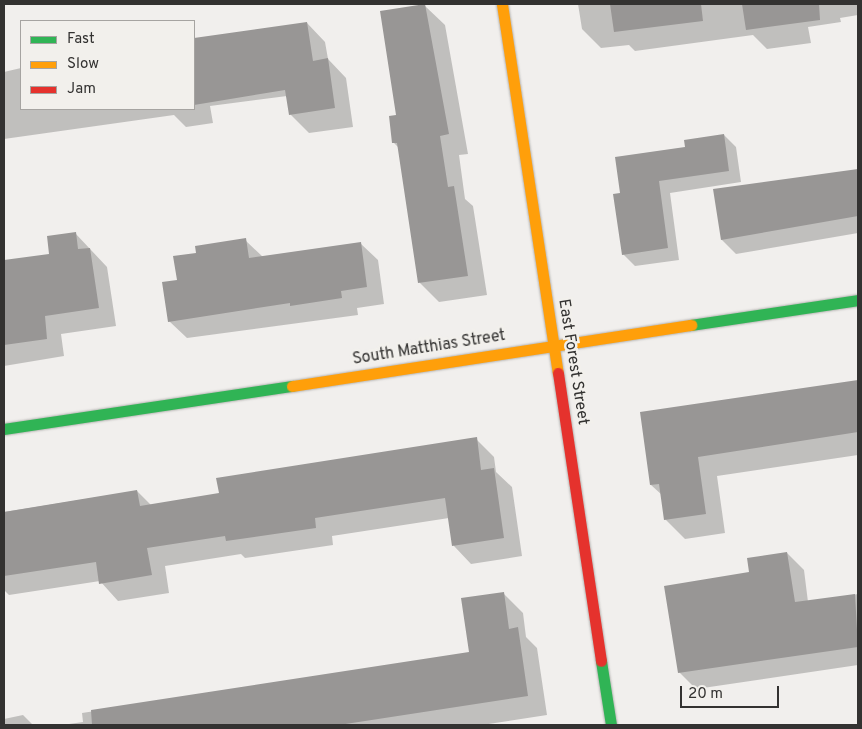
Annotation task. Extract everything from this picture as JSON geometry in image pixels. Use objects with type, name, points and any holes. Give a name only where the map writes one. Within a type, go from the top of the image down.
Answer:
[{"type":"street","name":"East Forest Street","points":[[502,4],[611,725]]},
{"type":"street","name":"South Matthias Street","points":[[4,429],[858,300]]},
{"type":"building","points":[[425,4],[449,134],[440,136],[448,187],[454,186],[468,276],[418,283],[397,143],[392,143],[389,116],[396,115],[380,11]]},
{"type":"building","points":[[610,4],[701,4],[703,21],[614,32]]},
{"type":"building","points":[[742,4],[819,4],[820,20],[746,30]]},
{"type":"building","points":[[307,22],[313,61],[328,58],[335,108],[289,115],[285,90],[195,105],[195,38]]},
{"type":"building","points":[[724,134],[729,171],[659,181],[668,248],[622,255],[613,194],[620,193],[615,157],[685,147],[684,140]]},
{"type":"building","points":[[858,169],[858,216],[721,240],[713,189]]},
{"type":"building","points":[[76,232],[78,249],[90,248],[99,308],[45,316],[47,339],[4,345],[4,260],[49,254],[47,236]]},
{"type":"building","points":[[246,238],[249,258],[361,242],[367,287],[341,291],[342,298],[290,306],[290,303],[168,322],[162,282],[177,280],[173,256],[196,253],[195,246]]},
{"type":"building","points":[[858,380],[858,432],[698,457],[706,514],[664,520],[659,484],[650,485],[640,412]]},
{"type":"building","points":[[477,437],[481,470],[494,468],[504,538],[452,546],[445,498],[315,518],[316,528],[226,541],[225,536],[147,548],[152,575],[99,584],[96,562],[4,576],[4,512],[137,490],[140,506],[219,493],[216,478]]},
{"type":"building","points":[[787,552],[795,602],[855,594],[858,647],[678,673],[664,586],[749,572],[747,558]]},
{"type":"building","points":[[504,592],[509,629],[518,627],[528,696],[339,725],[92,725],[91,710],[469,652],[461,598]]},
{"type":"traffic: fast","points":[[691,325],[858,300]]},
{"type":"traffic: fast","points":[[4,429],[292,386]]},
{"type":"traffic: fast","points":[[601,661],[611,725]]},
{"type":"traffic: slow","points":[[502,4],[558,373]]},
{"type":"traffic: slow","points":[[292,386],[691,325]]},
{"type":"traffic: jam","points":[[558,373],[601,661]]}]
